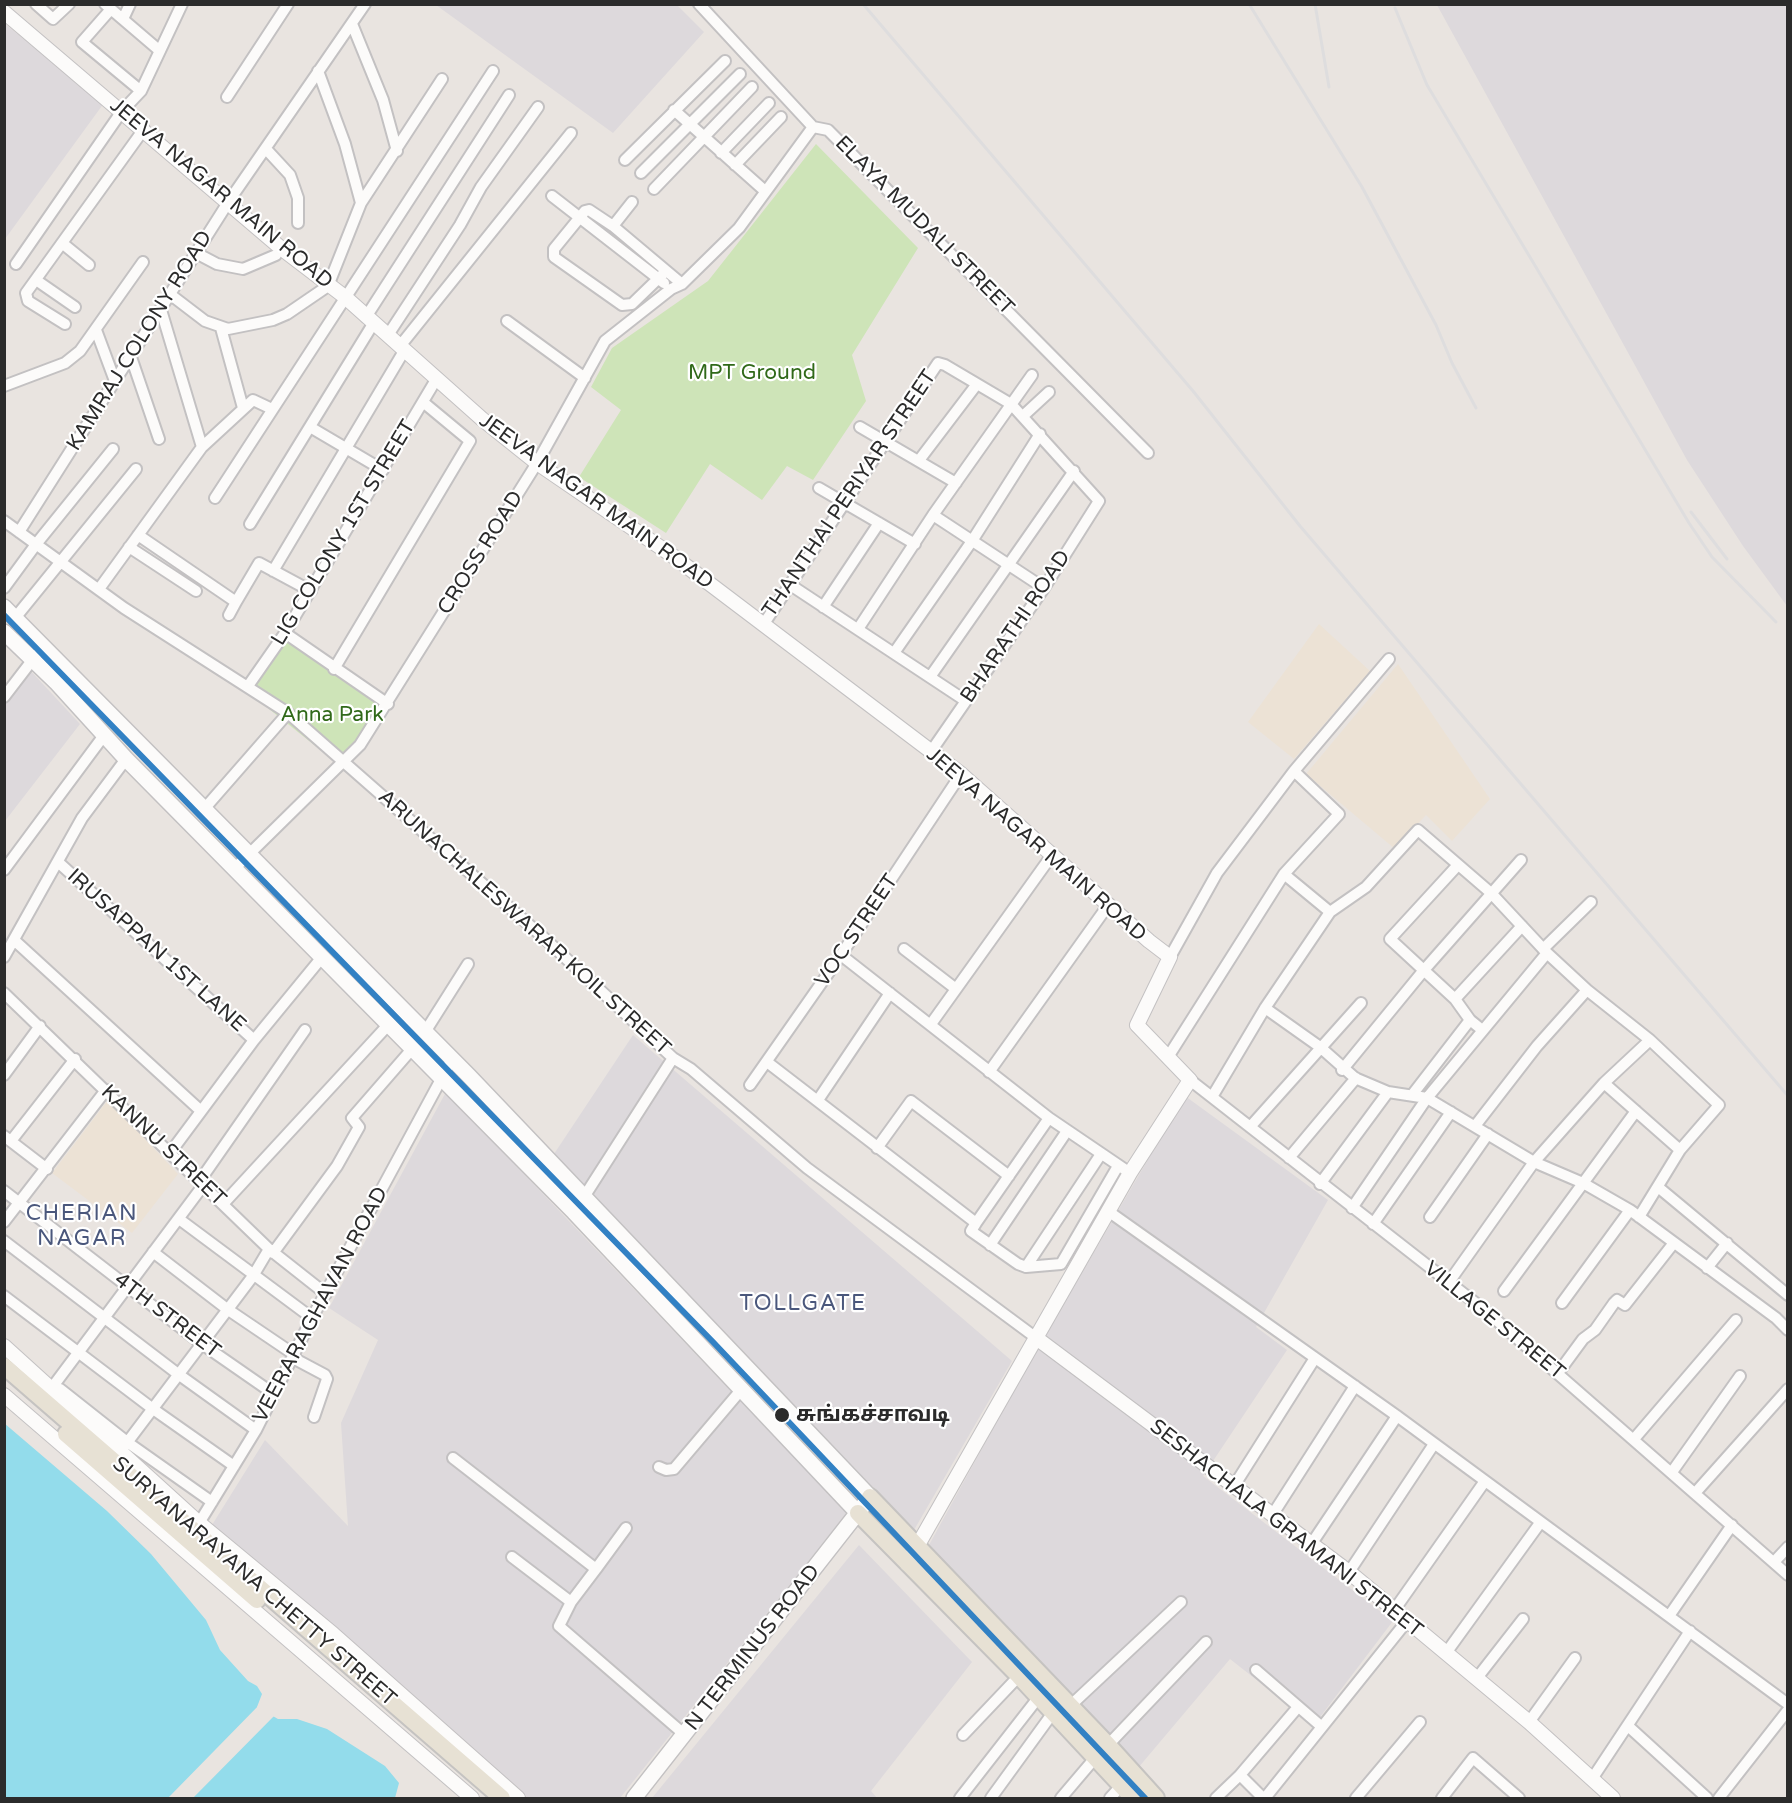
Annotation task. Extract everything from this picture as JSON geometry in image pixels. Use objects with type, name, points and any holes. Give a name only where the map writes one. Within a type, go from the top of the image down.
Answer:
[{"type":"main road","points":[[10,612],[452,1059],[1108,1745],[1156,1798]]},
{"type":"main road","points":[[4,632],[33,659],[126,759],[441,1077],[907,1564],[1019,1676],[1095,1758],[1115,1792],[1133,1798]]},
{"type":"main road","name":"SURYANARAYANA CHETTY STREET","points":[[4,1366],[50,1391],[197,1527],[502,1798]]},
{"type":"main road","name":"SURYANARAYANA CHETTY STREET","points":[[4,1381],[487,1798]]},
{"type":"main road","name":"N TERMINUS ROAD","points":[[634,1798],[870,1497]]},
{"type":"street","points":[[36,4],[53,19],[69,4]]},
{"type":"street","points":[[123,19],[130,4]]},
{"type":"street","points":[[16,264],[122,111],[141,91],[182,4]]},
{"type":"street","points":[[227,97],[288,4]]},
{"type":"street","name":"KAMRAJ COLONY ROAD","points":[[19,532],[229,201],[365,4]]},
{"type":"street","name":"ELAYA MUDALI STREET","points":[[699,4],[813,127],[828,130],[1148,453]]},
{"type":"street","points":[[141,91],[82,42],[108,7],[160,51]]},
{"type":"street","name":"JEEVA NAGAR MAIN ROAD","points":[[4,12],[328,286],[345,297],[369,321],[438,378],[482,419],[537,463],[673,556],[930,753],[961,774],[1170,957]]},
{"type":"street","points":[[352,24],[383,100],[397,151]]},
{"type":"street","points":[[625,160],[724,61]]},
{"type":"street","points":[[215,498],[493,70]]},
{"type":"street","points":[[318,71],[345,144],[361,203]]},
{"type":"street","points":[[641,173],[740,74]]},
{"type":"street","points":[[171,295],[205,321],[228,329],[273,320],[287,314],[328,286],[361,203],[442,79]]},
{"type":"street","points":[[654,189],[752,87]]},
{"type":"street","points":[[250,524],[310,427],[369,321],[509,95]]},
{"type":"street","points":[[721,153],[770,103]]},
{"type":"street","points":[[388,335],[460,225],[481,187],[538,107]]},
{"type":"street","points":[[674,110],[765,191]]},
{"type":"street","points":[[735,165],[781,117]]},
{"type":"street","name":"CROSS ROAD","points":[[235,868],[342,761],[355,751],[388,704],[537,463],[605,341],[676,286],[739,228],[813,127]]},
{"type":"street","points":[[65,324],[28,301],[27,293],[144,129]]},
{"type":"street","points":[[273,571],[402,348],[571,134]]},
{"type":"street","points":[[266,149],[290,175],[298,198],[298,223]]},
{"type":"street","points":[[552,196],[580,218],[663,274]]},
{"type":"street","points":[[613,226],[632,202]]},
{"type":"street","points":[[663,274],[632,304],[622,305],[554,257],[554,249],[589,210],[613,226],[676,286]]},
{"type":"street","points":[[62,243],[89,265]]},
{"type":"street","points":[[196,253],[217,264],[243,269],[276,255]]},
{"type":"street","points":[[4,386],[66,363],[80,351],[142,262]]},
{"type":"street","points":[[36,280],[75,307]]},
{"type":"street","points":[[161,310],[202,447]]},
{"type":"street","points":[[507,321],[585,378]]},
{"type":"street","points":[[221,327],[243,408]]},
{"type":"street","points":[[96,330],[115,381]]},
{"type":"street","points":[[131,357],[159,440]]},
{"type":"street","name":"THANTHAI PERIYAR STREET","points":[[763,625],[792,586],[843,501],[887,441],[938,363],[977,384]]},
{"type":"street","points":[[858,629],[933,515],[1032,375]]},
{"type":"street","name":"LIG COLONY 1ST STREET","points":[[248,686],[285,633],[438,378]]},
{"type":"street","points":[[920,459],[977,384],[1011,404],[1074,471],[930,677]]},
{"type":"street","points":[[1023,416],[1049,392]]},
{"type":"street","points":[[99,589],[202,447],[253,400],[272,409]]},
{"type":"street","points":[[334,669],[470,441],[423,402]]},
{"type":"street","points":[[860,426],[920,459],[956,483]]},
{"type":"street","points":[[310,427],[383,470]]},
{"type":"street","points":[[894,653],[972,541],[1040,434]]},
{"type":"street","points":[[4,588],[37,543],[113,449]]},
{"type":"street","points":[[10,612],[61,562],[136,469]]},
{"type":"street","name":"BHARATHI ROAD","points":[[930,753],[1044,588],[1099,501],[1074,471]]},
{"type":"street","points":[[819,488],[915,544]]},
{"type":"street","points":[[933,515],[1044,588]]},
{"type":"street","name":"ARUNACHALESWARAR KOIL STREET","points":[[4,521],[99,589],[288,712],[543,937],[673,1058],[691,1070],[807,1168],[1035,1337]]},
{"type":"street","points":[[823,607],[879,523]]},
{"type":"street","points":[[138,535],[236,602]]},
{"type":"street","points":[[129,547],[196,591]]},
{"type":"street","points":[[229,615],[259,563],[310,591]]},
{"type":"street","points":[[792,586],[966,701]]},
{"type":"street","points":[[285,633],[334,669],[388,704]]},
{"type":"street","points":[[4,697],[44,646]]},
{"type":"street","points":[[1049,1118],[971,1231],[1026,1267],[1061,1264],[1124,1170],[1190,1080],[1137,1025],[1170,957],[1217,873],[1294,771],[1389,659]]},
{"type":"street","points":[[205,808],[288,712]]},
{"type":"street","points":[[4,870],[105,734]]},
{"type":"street","points":[[355,751],[356,772]]},
{"type":"street","points":[[4,957],[82,818],[126,759]]},
{"type":"street","points":[[1168,1058],[1284,874],[1339,814],[1294,771]]},
{"type":"street","name":"VOC STREET","points":[[750,1085],[841,955],[961,774]]},
{"type":"street","points":[[1212,1097],[1265,1008],[1330,912],[1366,887],[1418,830],[1491,893],[1545,951],[1587,990],[1650,1040],[1719,1105],[1680,1150],[1639,1217]]},
{"type":"street","points":[[931,1024],[1052,855]]},
{"type":"street","points":[[1342,1070],[1424,970],[1521,860]]},
{"type":"street","name":"IRUSAPPAN 1ST LANE","points":[[58,862],[254,1040]]},
{"type":"street","points":[[1457,866],[1390,939],[1455,999],[1470,1020],[1482,1029]]},
{"type":"street","points":[[1284,874],[1330,912]]},
{"type":"street","points":[[1352,1208],[1427,1098],[1545,951],[1591,902]]},
{"type":"street","points":[[989,1072],[1109,904]]},
{"type":"street","points":[[1455,999],[1522,926]]},
{"type":"street","points":[[14,940],[201,1111]]},
{"type":"street","points":[[904,949],[956,989]]},
{"type":"street","points":[[841,955],[1049,1118],[1124,1170]]},
{"type":"street","points":[[170,1153],[254,1040],[323,956]]},
{"type":"street","points":[[425,1032],[468,964]]},
{"type":"street","points":[[1474,1126],[1537,1046],[1587,990]]},
{"type":"street","name":"KANNU STREET","points":[[4,993],[75,1059],[200,1184],[271,1251],[326,1294]]},
{"type":"street","points":[[818,1100],[890,993]]},
{"type":"street","points":[[1250,1127],[1361,1003]]},
{"type":"street","points":[[1265,1008],[1320,1047],[1342,1070],[1356,1078],[1388,1092],[1427,1098],[1534,1161],[1583,1183],[1630,1210],[1776,1318],[1788,1330]]},
{"type":"street","points":[[1412,1095],[1470,1020]]},
{"type":"street","points":[[223,1204],[389,1024]]},
{"type":"street","points":[[4,1075],[40,1026]]},
{"type":"street","points":[[50,1391],[77,1351],[180,1219],[200,1184],[305,1030]]},
{"type":"street","points":[[1449,1282],[1534,1161],[1604,1083],[1650,1040]]},
{"type":"street","points":[[124,1447],[342,1156],[359,1127],[352,1118],[412,1049]]},
{"type":"street","points":[[584,1197],[673,1058]]},
{"type":"street","points":[[48,1168],[8,1138],[75,1059]]},
{"type":"street","name":"VEERARAGHAVAN ROAD","points":[[197,1527],[256,1430],[312,1318],[452,1059]]},
{"type":"street","points":[[767,1062],[976,1223]]},
{"type":"street","points":[[1289,1158],[1356,1078]]},
{"type":"street","name":"VILLAGE STREET","points":[[1190,1080],[1320,1184],[1449,1282],[1696,1492],[1788,1575]]},
{"type":"street","points":[[1604,1083],[1680,1150]]},
{"type":"street","points":[[4,1222],[106,1090]]},
{"type":"street","points":[[1320,1184],[1388,1092]]},
{"type":"street","points":[[877,1148],[911,1101],[1009,1176]]},
{"type":"street","points":[[1504,1291],[1636,1111]]},
{"type":"street","points":[[1373,1224],[1451,1112]]},
{"type":"street","points":[[990,1245],[1067,1131]]},
{"type":"street","points":[[1430,1216],[1488,1134]]},
{"type":"street","points":[[1026,1267],[1101,1154]]},
{"type":"street","points":[[907,1564],[1108,1211],[1124,1170]]},
{"type":"street","points":[[1658,1187],[1788,1295]]},
{"type":"street","name":"4TH STREET","points":[[4,1191],[202,1344],[274,1394]]},
{"type":"street","points":[[1562,1303],[1630,1210]]},
{"type":"street","points":[[1108,1211],[1397,1416],[1788,1704]]},
{"type":"street","points":[[180,1219],[253,1276],[312,1318]]},
{"type":"street","points":[[4,1240],[178,1374],[256,1430]]},
{"type":"street","points":[[1707,1268],[1727,1243]]},
{"type":"street","points":[[1558,1373],[1583,1340],[1595,1330],[1614,1303],[1617,1300],[1625,1305],[1673,1244]]},
{"type":"street","points":[[153,1252],[294,1357],[325,1375],[327,1379],[314,1417]]},
{"type":"street","points":[[4,1296],[153,1409],[234,1466]]},
{"type":"street","points":[[1634,1439],[1736,1320]]},
{"type":"street","name":"SESHACHALA GRAMANI STREET","points":[[1035,1337],[1349,1572],[1529,1722],[1613,1798]]},
{"type":"street","points":[[4,1346],[50,1391],[124,1447],[212,1502]]},
{"type":"street","points":[[1234,1486],[1315,1358]]},
{"type":"street","points":[[1672,1472],[1740,1376]]},
{"type":"street","points":[[1273,1514],[1355,1386]]},
{"type":"street","points":[[1696,1492],[1788,1389]]},
{"type":"street","points":[[660,1467],[666,1470],[674,1468],[741,1390]]},
{"type":"street","points":[[4,1395],[472,1798]]},
{"type":"street","points":[[1312,1543],[1397,1416]]},
{"type":"street","points":[[1349,1572],[1434,1444]]},
{"type":"street","points":[[124,1447],[197,1527],[333,1634],[518,1798]]},
{"type":"street","points":[[453,1458],[596,1569]]},
{"type":"street","points":[[1395,1609],[1485,1481]]},
{"type":"street","points":[[1446,1653],[1540,1523]]},
{"type":"street","points":[[1669,1616],[1732,1525]]},
{"type":"street","points":[[626,1528],[571,1602],[559,1626],[685,1735]]},
{"type":"street","points":[[1774,1562],[1788,1547]]},
{"type":"street","points":[[513,1557],[571,1602]]},
{"type":"street","points":[[1070,1707],[1181,1602]]},
{"type":"street","points":[[1477,1678],[1523,1619]]},
{"type":"street","points":[[1240,1775],[1264,1798],[1407,1621]]},
{"type":"street","points":[[1592,1779],[1690,1631]]},
{"type":"street","points":[[1108,1745],[1206,1642]]},
{"type":"street","points":[[1529,1722],[1575,1658]]},
{"type":"street","points":[[1256,1670],[1322,1727]]},
{"type":"street","points":[[963,1735],[1019,1676]]},
{"type":"street","points":[[960,1798],[1038,1698]]},
{"type":"street","points":[[1216,1798],[1240,1775],[1298,1707]]},
{"type":"street","points":[[1719,1798],[1788,1710]]},
{"type":"street","points":[[991,1798],[1052,1714]]},
{"type":"street","points":[[1356,1798],[1420,1722]]},
{"type":"street","points":[[1628,1726],[1707,1798]]},
{"type":"street","points":[[1061,1798],[1095,1758]]},
{"type":"street","points":[[1442,1798],[1473,1758],[1519,1798]]},
{"type":"shaded area","points":[[436,5],[677,5],[704,32],[613,133]]},
{"type":"shaded area","points":[[1437,5],[1787,5],[1787,606],[1743,546],[1687,460]]},
{"type":"shaded area","points":[[5,24],[104,103],[5,239]]},
{"type":"shaded area","points":[[1319,624],[1370,671],[1294,759],[1248,722]]},
{"type":"shaded area","points":[[1398,664],[1490,799],[1452,841],[1426,815],[1395,849],[1306,774]]},
{"type":"shaded area","points":[[28,668],[80,724],[5,821],[5,701]]},
{"type":"shaded area","points":[[633,1035],[1012,1361],[914,1530],[554,1154]]},
{"type":"shaded area","points":[[446,1092],[847,1513],[620,1798],[523,1798],[207,1533],[265,1440],[348,1526],[341,1423],[378,1340],[329,1308]]},
{"type":"shaded area","points":[[1185,1096],[1328,1200],[1256,1327],[1287,1350],[1203,1476],[1393,1621],[1314,1725],[1230,1659],[1138,1768],[929,1545],[1024,1372]]},
{"type":"shaded area","points":[[108,1100],[178,1174],[132,1233],[52,1173]]},
{"type":"shaded area","points":[[859,1545],[972,1662],[871,1791],[877,1798],[652,1798]]},
{"type":"green space","name":"MPT Ground","points":[[816,144],[918,248],[852,355],[866,401],[813,480],[787,466],[762,500],[710,464],[666,533],[579,477],[621,410],[591,387],[612,348],[708,281]]},
{"type":"green space","name":"Anna Park","points":[[286,638],[380,706],[351,754],[333,760],[249,693]]},
{"type":"water","points":[[4,1423],[107,1511],[151,1554],[206,1620],[220,1650],[248,1681],[257,1686],[262,1694],[257,1707],[278,1719],[297,1719],[327,1729],[385,1766],[399,1783],[395,1798],[5,1798]]},
{"type":"pier","points":[[262,1702],[261,1705],[276,1714],[193,1798],[168,1798]]},
{"type":"railway","points":[[863,4],[1193,391],[1300,526],[1788,1096]]},
{"type":"railway","points":[[1249,4],[1362,187],[1436,325],[1452,363],[1476,408]]},
{"type":"railway","points":[[1315,4],[1329,87]]},
{"type":"railway","points":[[1395,8],[1427,85],[1689,523],[1712,557],[1776,622]]},
{"type":"railway","points":[[1691,512],[1727,559]]},
{"type":"transit line","points":[[4,615],[713,1342],[1145,1798]]},
{"type":"place","name":"சுங்கச்சாவடி","points":[[782,1415]]},
{"type":"district","name":"CHERIAN NAGAR","points":[[82,1226]]},
{"type":"district","name":"TOLLGATE","points":[[803,1304]]}]
